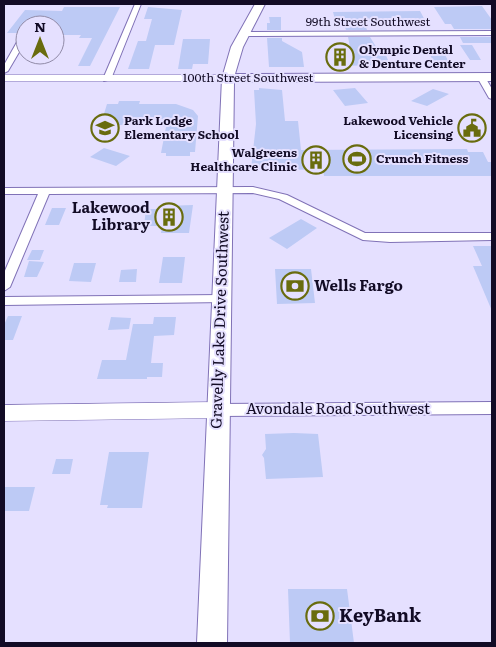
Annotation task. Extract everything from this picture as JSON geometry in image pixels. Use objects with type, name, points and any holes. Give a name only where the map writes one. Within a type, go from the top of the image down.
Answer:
[{"type":"main road","name":"Gravelly Lake Drive Southwest","points":[[212,643],[228,78],[233,59],[260,4]]},
{"type":"main road","name":"100th Street Southwest","points":[[228,78],[487,77]]},
{"type":"street","points":[[107,79],[138,4]]},
{"type":"street","name":"99th Street Southwest","points":[[244,34],[492,33]]},
{"type":"street","points":[[4,71],[15,52]]},
{"type":"street","points":[[487,77],[492,96]]},
{"type":"street","name":"100th Street Southwest","points":[[4,78],[228,78]]},
{"type":"street","points":[[4,191],[224,189],[271,193],[363,236],[390,238],[492,237]]},
{"type":"street","points":[[4,287],[45,191]]},
{"type":"street","points":[[4,301],[221,299]]},
{"type":"street","name":"Avondale Road Southwest","points":[[4,413],[492,408]]},
{"type":"building","points":[[482,6],[492,20],[492,29],[454,29],[451,24],[445,24],[434,7]]},
{"type":"building","points":[[64,7],[120,7],[90,66],[78,66],[92,38],[79,38],[81,35],[65,35],[65,15],[21,15],[25,10],[62,11]]},
{"type":"building","points":[[148,7],[182,10],[174,45],[155,45],[149,69],[128,69],[138,41],[146,41],[152,19],[144,19]]},
{"type":"building","points":[[420,11],[426,22],[364,22],[367,30],[346,30],[345,27],[337,27],[333,12]]},
{"type":"building","points":[[269,17],[281,17],[281,30],[267,30],[267,23],[270,23]]},
{"type":"building","points":[[15,23],[15,33],[7,33]]},
{"type":"building","points":[[348,37],[370,37],[380,53],[385,53],[390,65],[332,66],[328,48],[350,47]]},
{"type":"building","points":[[460,37],[492,37],[492,43],[463,43]]},
{"type":"building","points":[[267,38],[282,38],[282,41],[302,52],[304,67],[269,67]]},
{"type":"building","points":[[183,39],[210,39],[208,64],[193,64],[192,69],[178,69]]},
{"type":"building","points":[[460,45],[472,45],[481,60],[470,60]]},
{"type":"building","points":[[429,53],[444,53],[451,66],[436,66]]},
{"type":"building","points":[[259,88],[282,90],[285,121],[298,121],[301,150],[467,149],[468,152],[483,152],[488,162],[492,162],[492,176],[324,176],[323,170],[251,169],[256,124],[254,90],[259,90]]},
{"type":"building","points":[[355,88],[368,103],[345,106],[333,90]]},
{"type":"building","points":[[433,89],[449,94],[427,106],[411,101]]},
{"type":"building","points":[[119,101],[140,101],[139,104],[176,104],[193,110],[198,116],[195,152],[190,152],[190,156],[166,156],[166,153],[161,153],[166,127],[162,126],[163,119],[143,119],[141,125],[104,125],[106,119],[103,117],[107,104],[118,104]]},
{"type":"building","points":[[104,148],[130,156],[116,166],[90,157]]},
{"type":"building","name":"Lakewood Library","points":[[193,205],[189,233],[161,233],[162,226],[144,226],[146,209]]},
{"type":"building","points":[[52,208],[66,208],[59,225],[45,225]]},
{"type":"building","points":[[301,219],[317,228],[287,249],[269,238]]},
{"type":"building","points":[[473,246],[492,246],[492,311],[473,266],[482,266]]},
{"type":"building","points":[[32,250],[44,250],[40,260],[27,260]]},
{"type":"building","points":[[163,257],[185,257],[182,283],[159,283]]},
{"type":"building","points":[[29,261],[44,262],[37,277],[24,277]]},
{"type":"building","points":[[74,263],[96,263],[91,282],[69,281]]},
{"type":"building","points":[[137,269],[136,282],[119,282],[121,270]]},
{"type":"building","name":"Wells Fargo","points":[[275,269],[311,269],[315,303],[277,304]]},
{"type":"building","points":[[8,316],[22,316],[13,340],[4,340],[4,325]]},
{"type":"building","points":[[111,317],[131,318],[129,329],[108,330]]},
{"type":"building","points":[[154,317],[176,317],[174,335],[154,336],[151,363],[163,363],[162,377],[147,377],[147,379],[97,379],[102,360],[126,360],[133,324],[153,324]]},
{"type":"building","points":[[265,434],[318,434],[323,477],[266,479],[262,455],[266,449]]},
{"type":"building","points":[[109,452],[149,452],[142,508],[107,508],[108,505],[100,505]]},
{"type":"building","points":[[56,459],[73,459],[70,474],[52,474]]},
{"type":"building","points":[[4,487],[35,487],[29,511],[4,511]]},
{"type":"building","name":"KeyBank","points":[[288,589],[347,589],[354,643],[290,643]]},
{"type":"place","name":"Olympic Dental & Denture Center","points":[[340,57]]},
{"type":"place","name":"Park Lodge Elementary School","points":[[105,128]]},
{"type":"place","name":"Lakewood Vehicle Licensing","points":[[472,128]]},
{"type":"place","name":"Crunch Fitness","points":[[357,159]]},
{"type":"place","name":"Walgreens Healthcare Clinic","points":[[316,160]]},
{"type":"place","name":"Lakewood Library","points":[[169,217]]},
{"type":"place","name":"Wells Fargo","points":[[295,286]]},
{"type":"place","name":"KeyBank","points":[[320,616]]}]
